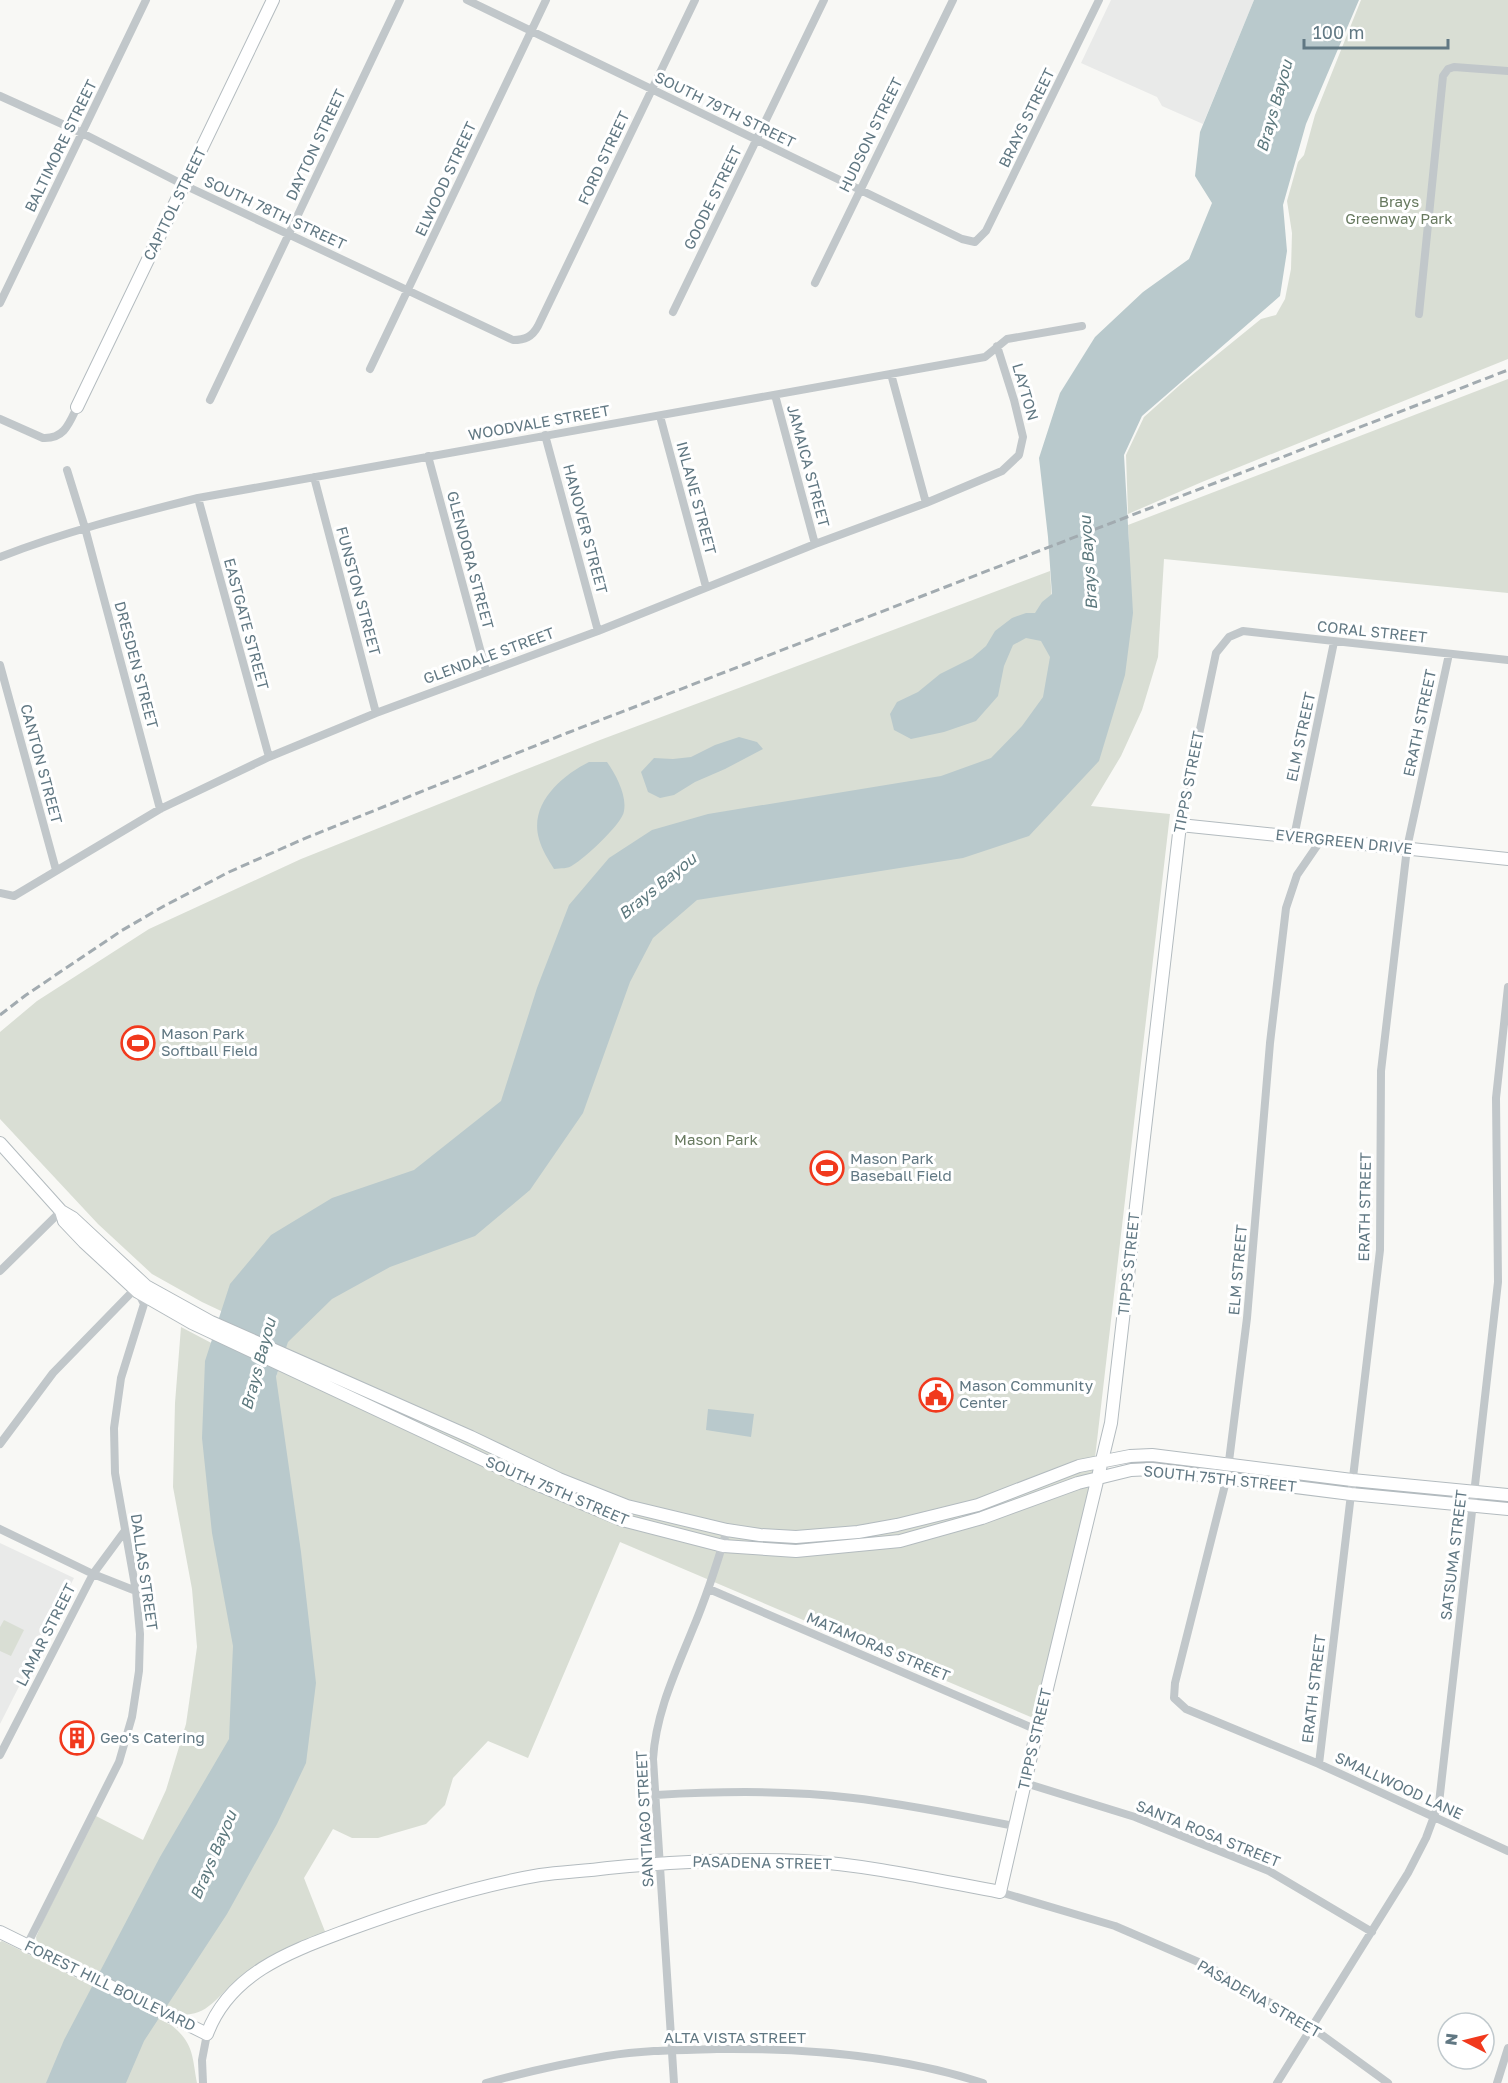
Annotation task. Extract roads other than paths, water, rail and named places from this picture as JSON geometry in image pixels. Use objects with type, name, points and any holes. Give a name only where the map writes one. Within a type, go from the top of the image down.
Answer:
[{"type":"main road","name":"CAPITOL STREET","points":[[76,407],[273,0]]},
{"type":"main road","name":"EVERGREEN DRIVE","points":[[1180,825],[1508,859]]},
{"type":"main road","name":"TIPPS STREET","points":[[1000,1892],[1112,1424],[1180,825]]},
{"type":"main road","name":"SOUTH 75TH STREET","points":[[0,1143],[61,1211],[73,1218],[146,1286],[195,1319]]},
{"type":"main road","name":"SOUTH 75TH STREET","points":[[61,1211],[64,1221],[138,1292],[304,1370],[522,1478],[622,1520],[723,1546],[796,1551],[900,1541],[982,1518],[1065,1487],[1131,1470],[1152,1469],[1351,1494],[1508,1509]]},
{"type":"main road","name":"SOUTH 75TH STREET","points":[[304,1370],[471,1437],[559,1479],[627,1506],[728,1530],[760,1535],[796,1537],[897,1526],[978,1505],[1080,1466],[1130,1456],[1152,1455],[1352,1480],[1508,1495]]},
{"type":"main road","points":[[897,1526],[900,1541]]},
{"type":"main road","name":"PASADENA STREET","points":[[207,2034],[215,2015],[226,1999],[254,1973],[301,1948],[388,1915],[452,1896],[540,1875],[661,1863],[735,1860],[803,1862],[905,1874],[1000,1892]]},
{"type":"main road","name":"FOREST HILL BOULEVARD","points":[[0,1932],[207,2034]]},
{"type":"street","name":"BALTIMORE STREET","points":[[0,303],[146,0]]},
{"type":"street","name":"DAYTON STREET","points":[[210,400],[400,0]]},
{"type":"street","name":"SOUTH 79TH STREET","points":[[467,0],[962,239],[972,241]]},
{"type":"street","name":"ELWOOD STREET","points":[[370,369],[546,0]]},
{"type":"street","name":"FORD STREET","points":[[537,328],[695,0]]},
{"type":"street","name":"GOODE STREET","points":[[673,312],[824,0]]},
{"type":"street","name":"HUDSON STREET","points":[[814,283],[953,0]]},
{"type":"street","name":"BRAYS STREET","points":[[972,241],[975,242],[986,231],[1099,0]]},
{"type":"street","points":[[1419,314],[1442,82],[1445,74],[1451,68],[1508,71]]},
{"type":"street","name":"SOUTH 78TH STREET","points":[[0,96],[82,133],[184,185],[513,340],[524,340],[534,334],[537,328]]},
{"type":"street","name":"WOODVALE STREET","points":[[0,557],[85,528],[198,498],[985,357],[1007,339],[1082,326]]},
{"type":"street","name":"LAYTON","points":[[997,346],[1023,437],[1019,455],[999,472]]},
{"type":"street","points":[[891,374],[926,503]]},
{"type":"street","name":"JAMAICA STREET","points":[[775,395],[815,544]]},
{"type":"street","points":[[0,419],[50,439],[65,431],[76,407]]},
{"type":"street","name":"INLANE STREET","points":[[660,416],[706,587]]},
{"type":"street","name":"HANOVER STREET","points":[[545,435],[598,631]]},
{"type":"street","name":"GLENDORA STREET","points":[[428,456],[486,671]]},
{"type":"street","name":"DRESDEN STREET","points":[[67,470],[85,528],[160,809]]},
{"type":"street","name":"GLENDALE STREET","points":[[2,894],[14,896],[160,809],[269,758],[376,713],[598,631],[815,544],[926,503],[999,472]]},
{"type":"street","name":"FUNSTON STREET","points":[[314,477],[376,713]]},
{"type":"street","name":"EASTGATE STREET","points":[[198,498],[269,758]]},
{"type":"street","name":"CORAL STREET","points":[[1233,636],[1243,632],[1508,660]]},
{"type":"street","name":"TIPPS STREET","points":[[1180,825],[1216,653],[1233,636]]},
{"type":"street","name":"ELM STREET","points":[[1294,837],[1334,642]]},
{"type":"street","name":"ERATH STREET","points":[[1319,1764],[1380,1250],[1382,1071],[1407,848],[1449,654]]},
{"type":"street","name":"CANTON STREET","points":[[0,665],[57,870]]},
{"type":"street","name":"ELM STREET","points":[[1180,1704],[1174,1698],[1175,1683],[1229,1463],[1247,1318],[1270,1043],[1286,908],[1297,875],[1321,840]]},
{"type":"street","name":"SATSUMA STREET","points":[[1277,2083],[1408,1873],[1426,1838],[1439,1803],[1498,1282],[1496,1098],[1508,987]]},
{"type":"street","points":[[0,1271],[61,1211]]},
{"type":"street","points":[[0,1444],[54,1372],[131,1293],[138,1292]]},
{"type":"street","name":"DALLAS STREET","points":[[27,1945],[119,1762],[132,1717],[139,1671],[140,1634],[136,1591],[115,1473],[114,1428],[121,1378],[144,1304],[138,1292]]},
{"type":"street","points":[[0,1529],[93,1574],[136,1591]]},
{"type":"street","name":"SANTIAGO STREET","points":[[674,2083],[653,1759],[656,1727],[709,1589],[728,1530]]},
{"type":"street","name":"LAMAR STREET","points":[[0,1755],[93,1574],[124,1532]]},
{"type":"street","name":"MATAMORAS STREET","points":[[709,1589],[1037,1730]]},
{"type":"street","name":"SMALLWOOD LANE","points":[[1180,1704],[1186,1710],[1319,1764],[1508,1851]]},
{"type":"street","name":"SANTA ROSA STREET","points":[[1025,1783],[1135,1817],[1269,1871],[1372,1932]]},
{"type":"street","points":[[656,1795],[757,1792],[851,1797],[901,1804],[1015,1826]]},
{"type":"street","name":"PASADENA STREET","points":[[1000,1892],[1115,1926],[1210,1967],[1311,2027],[1388,2083]]},
{"type":"street","name":"FOREST HILL BOULEVARD","points":[[203,2083],[202,2060],[207,2034]]},
{"type":"street","points":[[1497,2083],[1508,2048]]},
{"type":"street","name":"ALTA VISTA STREET","points":[[486,2083],[539,2069],[609,2056],[671,2050],[776,2049],[865,2057],[957,2074],[983,2083]]},
{"type":"water","name":"Brays Bayou","points":[[1254,0],[1359,0],[1306,124],[1283,205],[1287,251],[1280,296],[1142,416],[1124,455],[1133,613],[1125,675],[1099,761],[1029,836],[963,858],[697,900],[653,938],[630,982],[583,1113],[530,1190],[475,1236],[390,1267],[332,1299],[288,1342],[276,1377],[301,1552],[316,1683],[306,1763],[277,1824],[227,1914],[144,2041],[126,2083],[46,2083],[64,2040],[160,1857],[229,1739],[233,1646],[212,1533],[202,1438],[205,1361],[230,1284],[271,1235],[332,1198],[414,1170],[501,1101],[537,988],[569,905],[609,858],[652,830],[708,814],[941,776],[991,758],[1022,726],[1043,697],[1050,657],[1041,641],[1026,638],[1013,645],[1004,666],[998,696],[976,721],[944,732],[911,739],[894,730],[890,714],[897,702],[918,692],[940,674],[972,658],[986,646],[995,631],[1012,618],[1026,613],[1035,613],[1042,602],[1052,594],[1039,458],[1060,393],[1095,337],[1143,292],[1189,259],[1212,203],[1195,176],[1200,132]]},
{"type":"water","points":[[739,737],[757,742],[763,749],[695,782],[674,795],[660,798],[648,792],[641,772],[654,758],[691,757],[715,745]]},
{"type":"water","points":[[589,762],[607,762],[622,792],[624,811],[617,824],[585,856],[567,868],[554,869],[539,839],[537,826],[539,814],[543,803],[558,783]]},
{"type":"water","points":[[708,1409],[754,1414],[751,1437],[706,1430]]},
{"type":"railway","points":[[0,1015],[121,931],[229,872],[301,840],[567,733],[1508,370]]},
{"type":"place","name":"Mason Park Softball Field","points":[[138,1043]]},
{"type":"place","name":"Mason Park Baseball Field","points":[[827,1168]]},
{"type":"place","name":"Mason Community Center","points":[[936,1395]]},
{"type":"place","name":"Geo's Catering","points":[[77,1738]]},
{"type":"park label","name":"Brays Greenway Park","points":[[1399,210]]},
{"type":"park label","name":"Mason Park","points":[[716,1140]]}]
